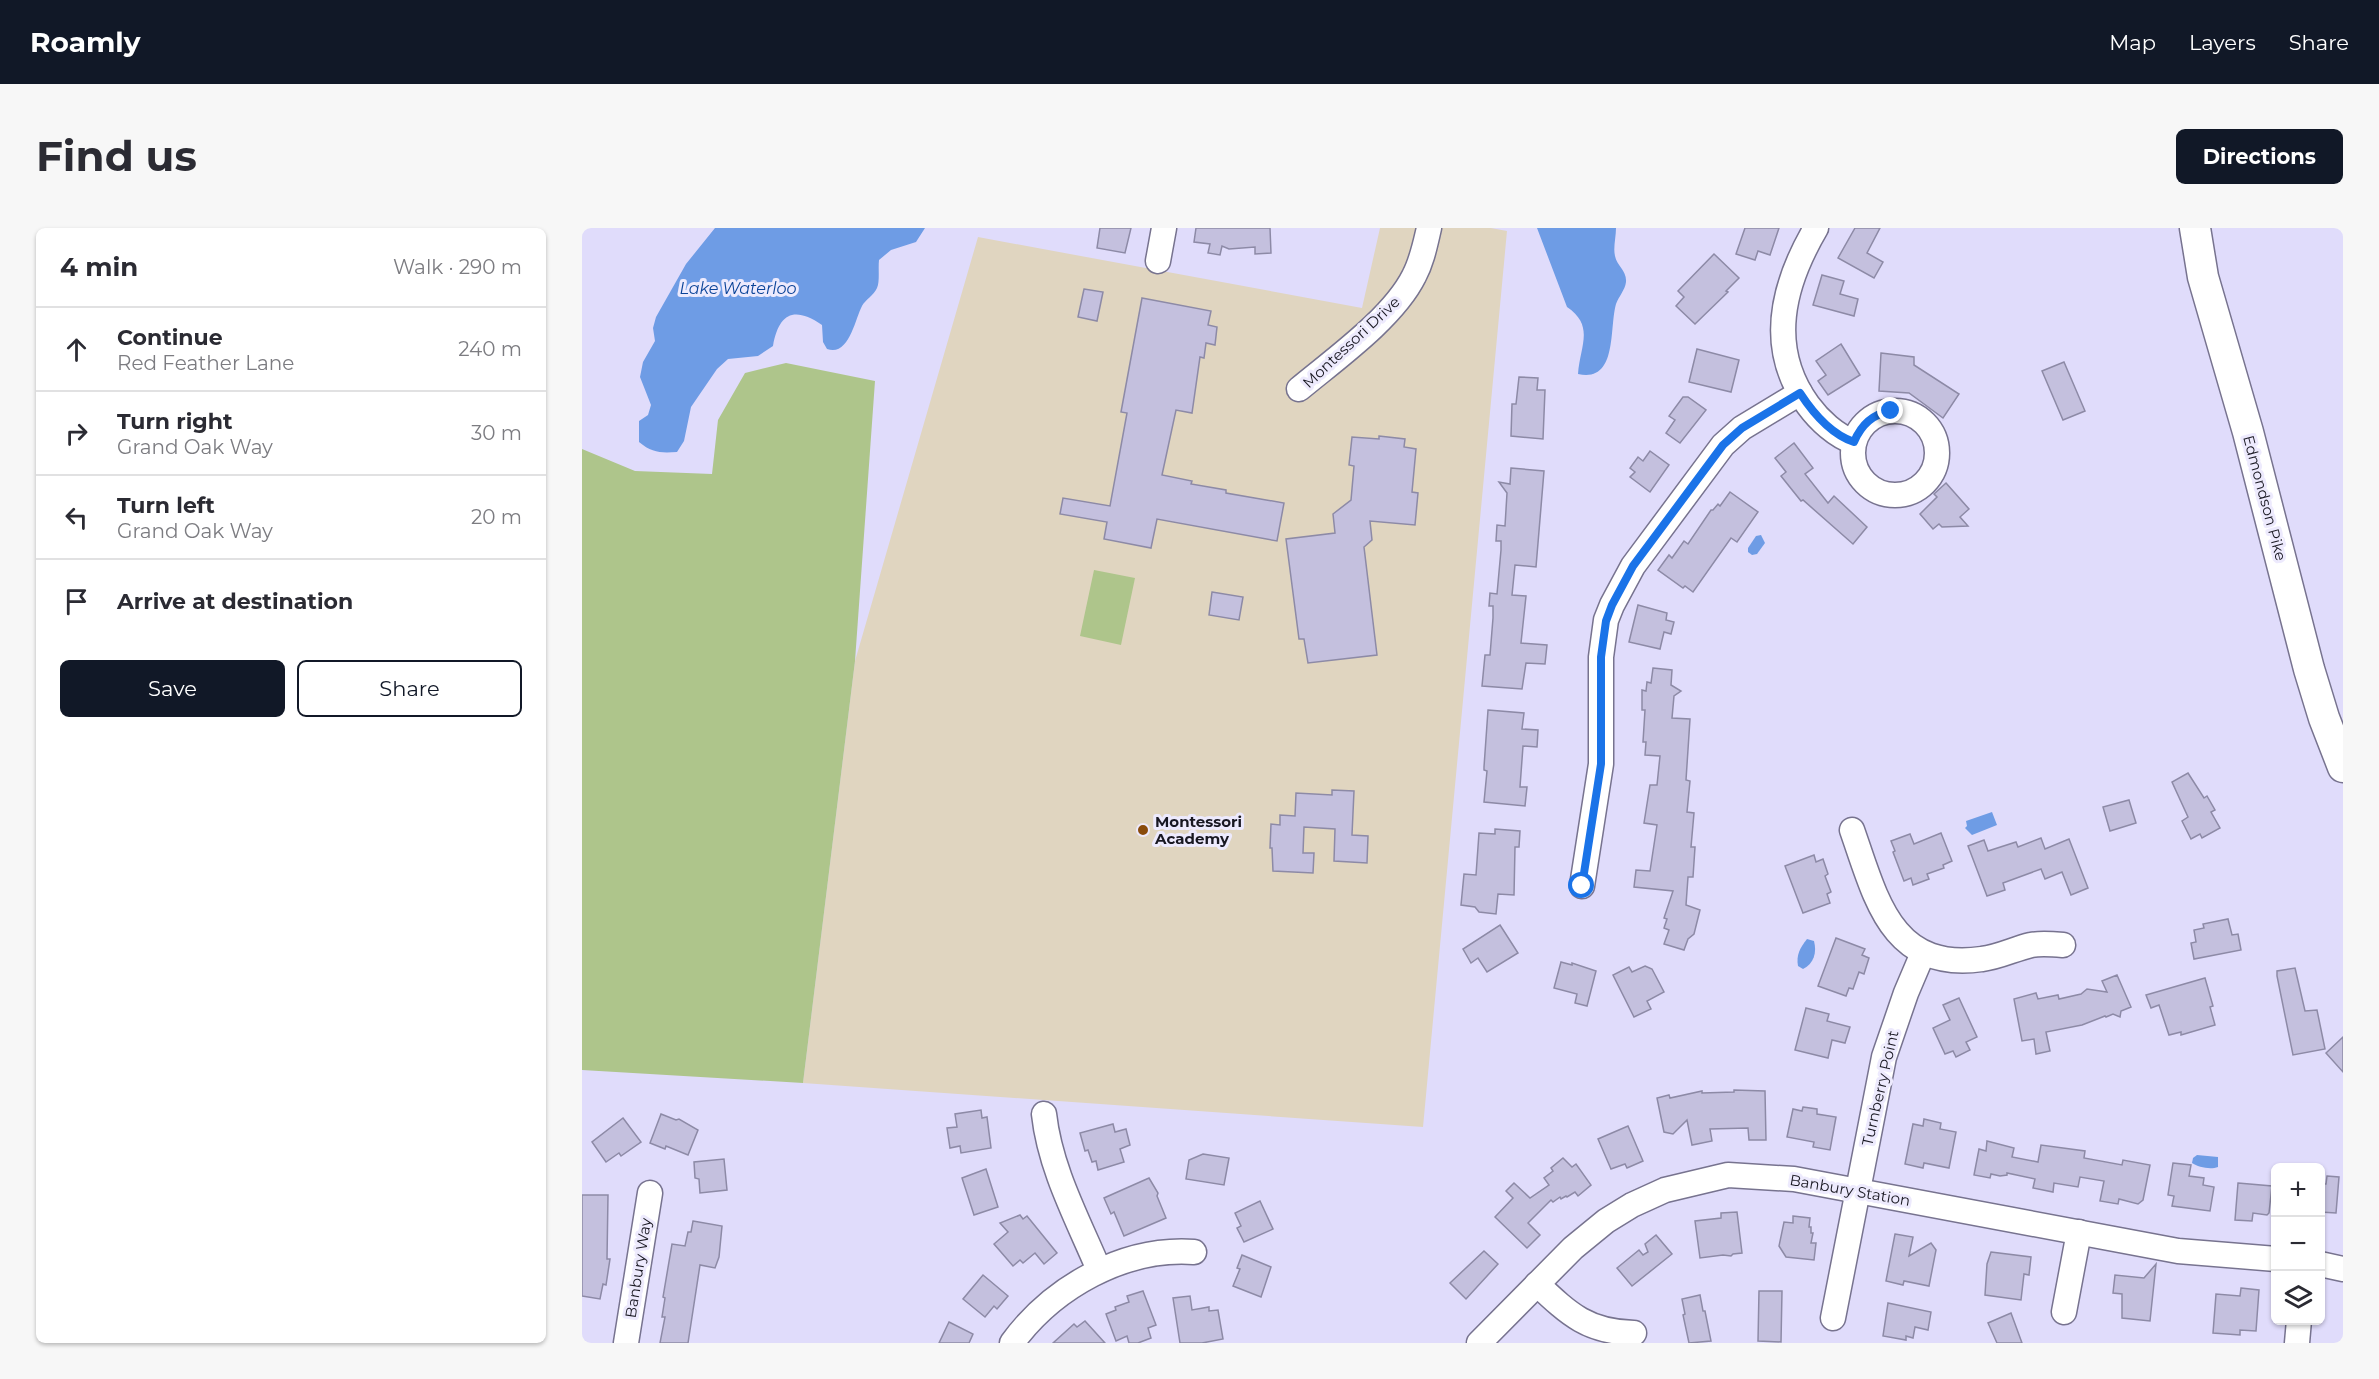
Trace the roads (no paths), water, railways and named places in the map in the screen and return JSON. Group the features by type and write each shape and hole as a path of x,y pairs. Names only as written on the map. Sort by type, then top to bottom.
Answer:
{"main road":[{"name":"Edmondson Pike","path":"2195,228 2203,277 2248,432 2309,669 2324,718 2343,767"}],"street":[{"path":"1158,261 1164,228"},
{"name":"Montessori Drive","path":"1299,389 1372,326 1401,297 1413,279 1424,254 1429,228"},
{"path":"1816,228 1792,274 1783,325 1786,360 1800,393 1817,416 1839,435 1854,442"},
{"path":"1582,886 1601,764 1601,657 1606,621 1612,605 1633,566 1723,445 1742,428 1800,393"},
{"path":"1852,830 1870,881 1886,915 1901,935 1923,953 1941,960 1962,961 1995,957 2034,945 2063,945"},
{"name":"Turnberry Point","path":"1833,1318 1884,1057 1906,993 1923,953"},
{"path":"1044,1114 1050,1146 1059,1175 1099,1270"},
{"name":"Banbury Station","path":"1479,1343 1572,1248 1606,1221 1632,1205 1665,1190 1715,1177 1743,1175 1779,1177 2178,1251 2271,1258"},
{"name":"Banbury Way","path":"626,1343 651,1193"},
{"path":"2064,1312 2079,1232"},
{"path":"1012,1343 1049,1303 1099,1270 1140,1257 1176,1251 1194,1252"},
{"path":"2325,1265 2343,1269"},
{"path":"1537,1284 1561,1307 1590,1325 1605,1331 1635,1333"},
{"path":"2297,1343 2299,1325"}],"water":[{"name":"Lake Waterloo","path":"715,228 925,228 916,242 891,250 879,260 877,288 862,306 850,335 841,347 835,350 827,349 823,342 822,325 812,319 796,315 789,316 779,326 773,346 758,356 728,359 717,369 691,407 684,441 677,452 657,452 639,442 639,421 648,415 651,405 640,377 643,362 655,341 653,328 656,317 686,264"},
{"path":"1537,228 1616,228 1615,256 1625,275 1626,282 1616,304 1606,362 1600,370 1591,375 1578,374 1584,337 1583,329 1576,314 1567,307"},
{"path":"1761,535 1765,543 1757,554 1752,555 1748,552 1748,548 1756,536"},
{"path":"1992,812 1997,825 1972,835 1965,828 1966,821"},
{"path":"1807,939 1814,941 1815,953 1810,964 1803,969 1798,966 1798,955"},
{"path":"2197,1155 2218,1157 2218,1167 2197,1166 2192,1163 2193,1158"}],"place":[{"name":"Montessori Academy","path":"1143,830"}]}
